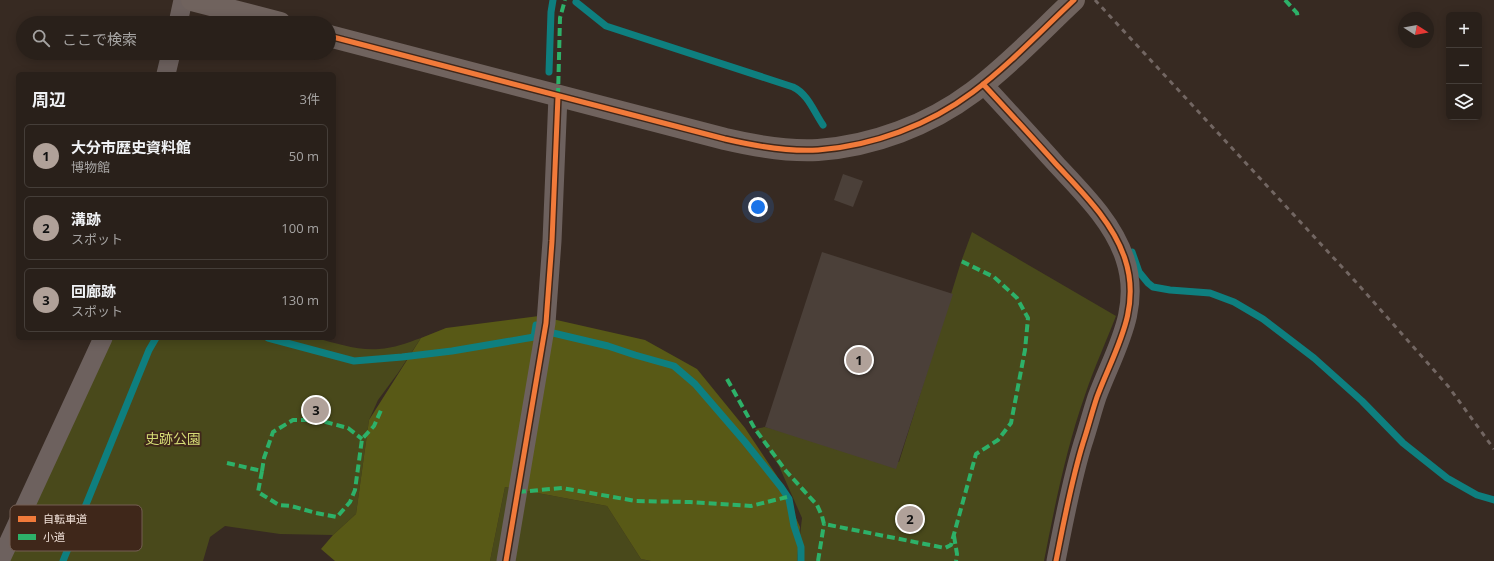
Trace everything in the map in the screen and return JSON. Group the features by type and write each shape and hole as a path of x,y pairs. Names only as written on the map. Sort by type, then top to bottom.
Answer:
{"street":[{"path":"180,16 183,0"},
{"path":"192,0 253,16"},
{"path":"336,38 725,139 777,148 818,150 877,139 907,129 938,115 983,84 1074,0"},
{"path":"166,72 169,60"},
{"path":"983,84 1092,204 1115,238 1125,257 1129,272 1131,304 1127,320 1116,352 1097,397 1064,518 1056,561"},
{"path":"506,561 546,323 552,241 558,96"},
{"path":"26,505 102,340"},
{"path":"0,561 10,539"}],"green space":[{"path":"972,232 1116,316 1078,415 1057,498 1044,561 797,561 802,518 779,466 755,429 765,427 899,462 961,262"},
{"name":"史跡公園","path":"421,338 378,400 369,420 356,514 333,535 280,534 225,526 210,537 203,561 5,561 10,550 142,551 142,505 31,505 106,340 324,340 347,346 371,349 395,346"},
{"path":"505,487 607,506 641,559 651,561 490,561"}],"shaded area":[{"path":"539,316 645,340 697,369 745,428 777,476 800,527 797,561 651,561 641,559 607,506 505,487 490,561 335,561 321,549 333,535 356,514 369,420 421,338 446,328"}],"building":[{"path":"843,174 863,181 853,207 834,200"},
{"path":"822,252 953,294 896,469 765,427"}],"waterway":[{"path":"549,72 551,12 553,0"},
{"path":"576,2 606,26 793,87 807,99 823,125"},
{"path":"1132,252 1139,272 1153,287 1170,290 1210,293 1234,302 1263,319 1314,358 1362,401 1403,443 1447,478 1477,495 1494,500"},
{"path":"275,340 354,361 452,351 534,337 536,325"},
{"path":"553,333 608,346 674,366 695,384 745,442 789,499 794,526 801,547 801,561"},
{"path":"86,505 149,350 155,340"},
{"path":"63,561 67,551"}],"railway":[{"path":"1095,0 1355,281 1448,386 1494,449"}],"marked path":[{"path":"558,96 560,18 565,0"},
{"path":"1285,0 1297,13 1298,19"},
{"path":"727,379 755,429 786,471 817,505 824,524 945,548 951,545 976,454 998,440 1011,423 1025,350 1028,318 1017,298 994,277 961,261"},
{"path":"227,463 262,471 258,492 279,505 291,506 337,517 350,502 355,490 362,439 374,426 382,408"},
{"path":"262,471 264,458 273,432 293,420 318,420 348,428 362,439"},
{"path":"518,492 562,488 636,501 690,502 751,506 787,497"},
{"path":"818,561 824,524"},
{"path":"954,536 957,554 956,561"}],"cycle path":[{"path":"336,38 725,139 771,148 818,150 839,148 880,139 919,124 956,104 986,82 1074,0"},
{"path":"983,84 1096,208 1113,232 1120,245 1129,278 1130,296 1124,330 1097,397 1083,443 1071,487 1056,561"},
{"path":"506,561 546,323 552,241 558,96"}],"place":[{"name":"大分市歴史資料館","path":"859,360"},
{"name":"回廊跡","path":"316,410"},
{"name":"溝跡","path":"910,519"}]}
